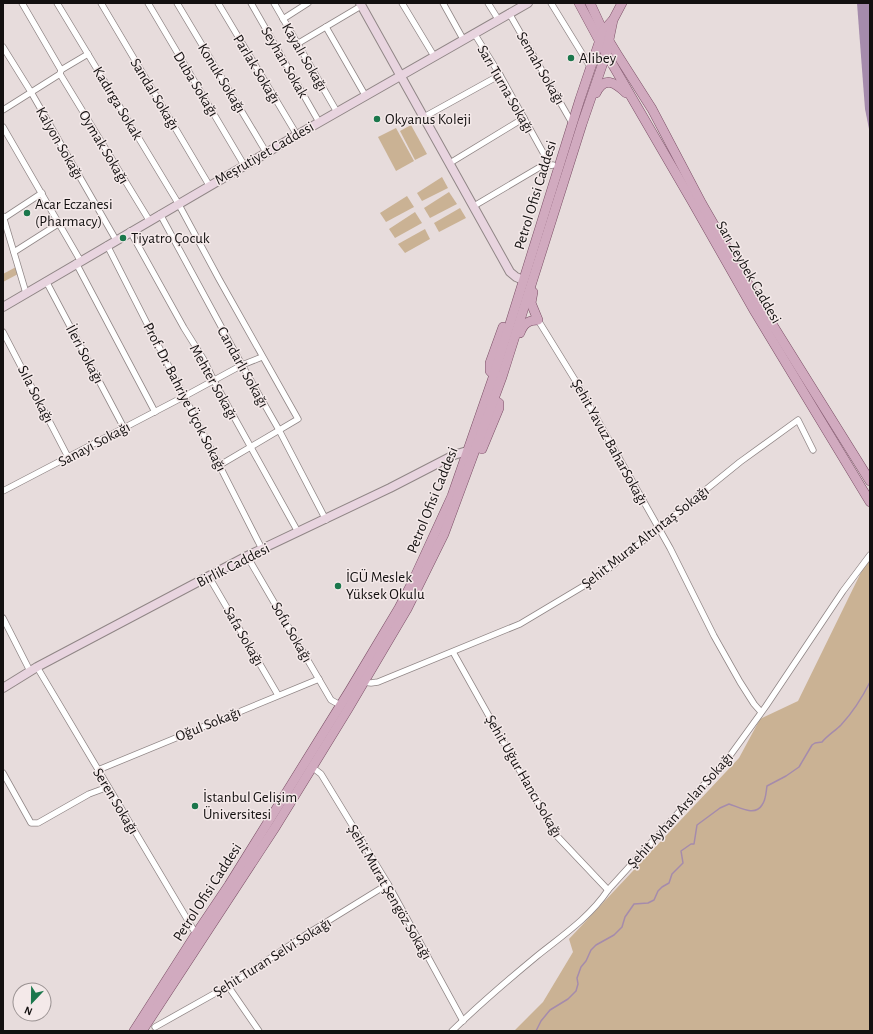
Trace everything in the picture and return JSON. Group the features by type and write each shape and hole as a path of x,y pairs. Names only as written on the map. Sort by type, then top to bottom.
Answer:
{"main road":[{"name":"Meşrutiyet Caddesi","path":"3,307 266,152 528,3"},
{"path":"579,3 604,41"},
{"path":"590,3 603,30 604,41"},
{"name":"Petrol Ofisi Caddesi","path":"138,1029 276,826 312,767 414,581 445,514 467,451 498,376 541,252 591,68 622,3"},
{"path":"361,4 510,272 523,280"},
{"name":"Petrol Ofisi Caddesi","path":"603,30 614,20"},
{"name":"Petrol Ofisi Caddesi","path":"498,376 490,371 490,363 504,323 523,280 555,166 577,124 606,54 604,41"},
{"name":"Sarı Zeybek Caddesi","path":"604,41 617,54 652,109 702,204 762,308 870,481"},
{"name":"Sarı Zeybek Caddesi","path":"606,54 755,312 870,502"},
{"path":"577,124 598,89 602,84 607,82 620,88 637,107"},
{"path":"498,376 506,374 508,370 522,327 529,321 538,320 531,299 540,265 541,252"},
{"name":"Petrol Ofisi Caddesi","path":"138,1029 196,934 344,707 363,682 407,609 433,559 453,512 464,492 499,408 498,403 490,398"},
{"name":"Birlik Caddesi","path":"3,688 34,669 247,556 326,520 454,455 467,451"}],"street":[{"name":"Oymak Sokağı","path":"22,3 60,72 149,220"},
{"name":"Kadırga Sokak","path":"57,3 178,203 262,357 298,419 279,430"},
{"name":"Sandal Sokağı","path":"101,3 210,185"},
{"name":"Duba Sokağı","path":"148,3 244,165"},
{"name":"Konuk Sokağı","path":"178,3 266,152"},
{"name":"Parlak Sokağı","path":"218,3 297,135"},
{"name":"Seyhan Sokak","path":"251,3 319,122"},
{"name":"Kayalı Sokağı","path":"274,3 337,112"},
{"path":"282,19 308,3"},
{"path":"402,3 434,56"},
{"path":"444,3 463,39"},
{"path":"488,3 498,20"},
{"path":"551,3 591,68"},
{"path":"297,44 361,4"},
{"name":"Semah Sokağı","path":"509,14 577,124"},
{"path":"326,27 365,95"},
{"name":"Sarı Turna Sokağı","path":"474,33 524,118 555,166"},
{"name":"Kalyon Sokağı","path":"3,47 31,92 116,240"},
{"path":"3,110 88,54"},
{"path":"424,117 500,75"},
{"path":"450,163 524,118"},
{"path":"3,127 42,193 155,412"},
{"path":"474,206 540,167 555,166"},
{"path":"26,293 3,217 42,193"},
{"name":"Candarlı Sokağı","path":"160,214 279,430 326,520"},
{"path":"14,252 58,224"},
{"name":"Mehter Sokağı","path":"130,231 184,328 204,360 214,381 298,532"},
{"name":"Prof. Dr. Bahriye Üçok Sokağı","path":"107,245 262,549"},
{"name":"İleri Sokağı","path":"46,281 124,428"},
{"name":"Şehit Yavuz BaharSokağı","path":"538,320 575,380 670,548 714,636 740,682 761,712"},
{"name":"Sıla Sokağı","path":"3,332 68,457"},
{"name":"Sanayi Sokağı","path":"3,491 242,365 262,357"},
{"name":"Şehit Murat Altıntaş Sokağı","path":"363,682 378,682 520,624 582,588 597,578 740,462 798,420 813,450"},
{"path":"220,466 279,430"},
{"name":"Şehit Ayhan Arslan Sokağı","path":"452,1031 522,968 587,915 729,757 843,591 870,555"},
{"name":"Sofu Sokağı","path":"247,556 331,700 344,707"},
{"name":"Safa Sokağı","path":"209,577 278,695"},
{"name":"Seren Sokağı","path":"3,618 98,770 196,934"},
{"name":"Şehit Uğur Hancı Sokağı","path":"453,652 556,835 608,890"},
{"name":"Oğul Sokağı","path":"98,770 319,679"},
{"name":"Şehit Murat Şengöz Sokağı","path":"312,767 321,774 388,884 463,1021"},
{"path":"3,774 31,823 38,823 90,794 108,787"},
{"name":"Şehit Turan Selvi Sokağı","path":"157,1029 228,986 307,934 388,884"},
{"path":"228,986 259,1031"},
{"path":"138,1029 157,1029"}],"shaded area":[{"path":"857,3 870,3 870,134 865,109"},
{"path":"411,125 427,154 415,160 400,131"},
{"path":"396,128 414,161 396,171 378,137"},
{"path":"442,177 448,188 422,201 417,193"},
{"path":"449,192 457,204 430,218 424,208"},
{"path":"407,196 414,207 386,222 380,213"},
{"path":"460,208 466,218 439,232 434,223"},
{"path":"415,212 422,223 395,238 389,229"},
{"path":"425,229 430,239 405,253 398,244"},
{"path":"16,267 18,274 3,282 3,274"},
{"path":"870,554 870,1031 514,1031 543,1002 573,952 569,939 739,758 760,719 798,701"}],"waterway":[{"path":"536,1031 541,1021 550,1010 568,999 576,991 578,984 577,978 581,967 586,961 591,950 596,945 614,935 622,927 625,917 634,904 648,903 654,900 658,891 669,883 672,874 683,863 681,851 691,844 694,844 697,825 720,808 729,804 751,811 759,809 766,796 767,786 799,767 812,745 822,742 841,725 857,705 870,682"}],"place":[{"name":"Alibey","path":"571,58"},
{"name":"Okyanus Koleji","path":"377,119"},
{"name":"Acar Eczanesi (Pharmacy)","path":"27,213"},
{"name":"Tiyatro Çocuk","path":"123,238"},
{"name":"İGÜ Meslek Yüksek Okulu","path":"338,586"},
{"name":"İstanbul Gelişim Üniversitesi","path":"195,806"}]}
